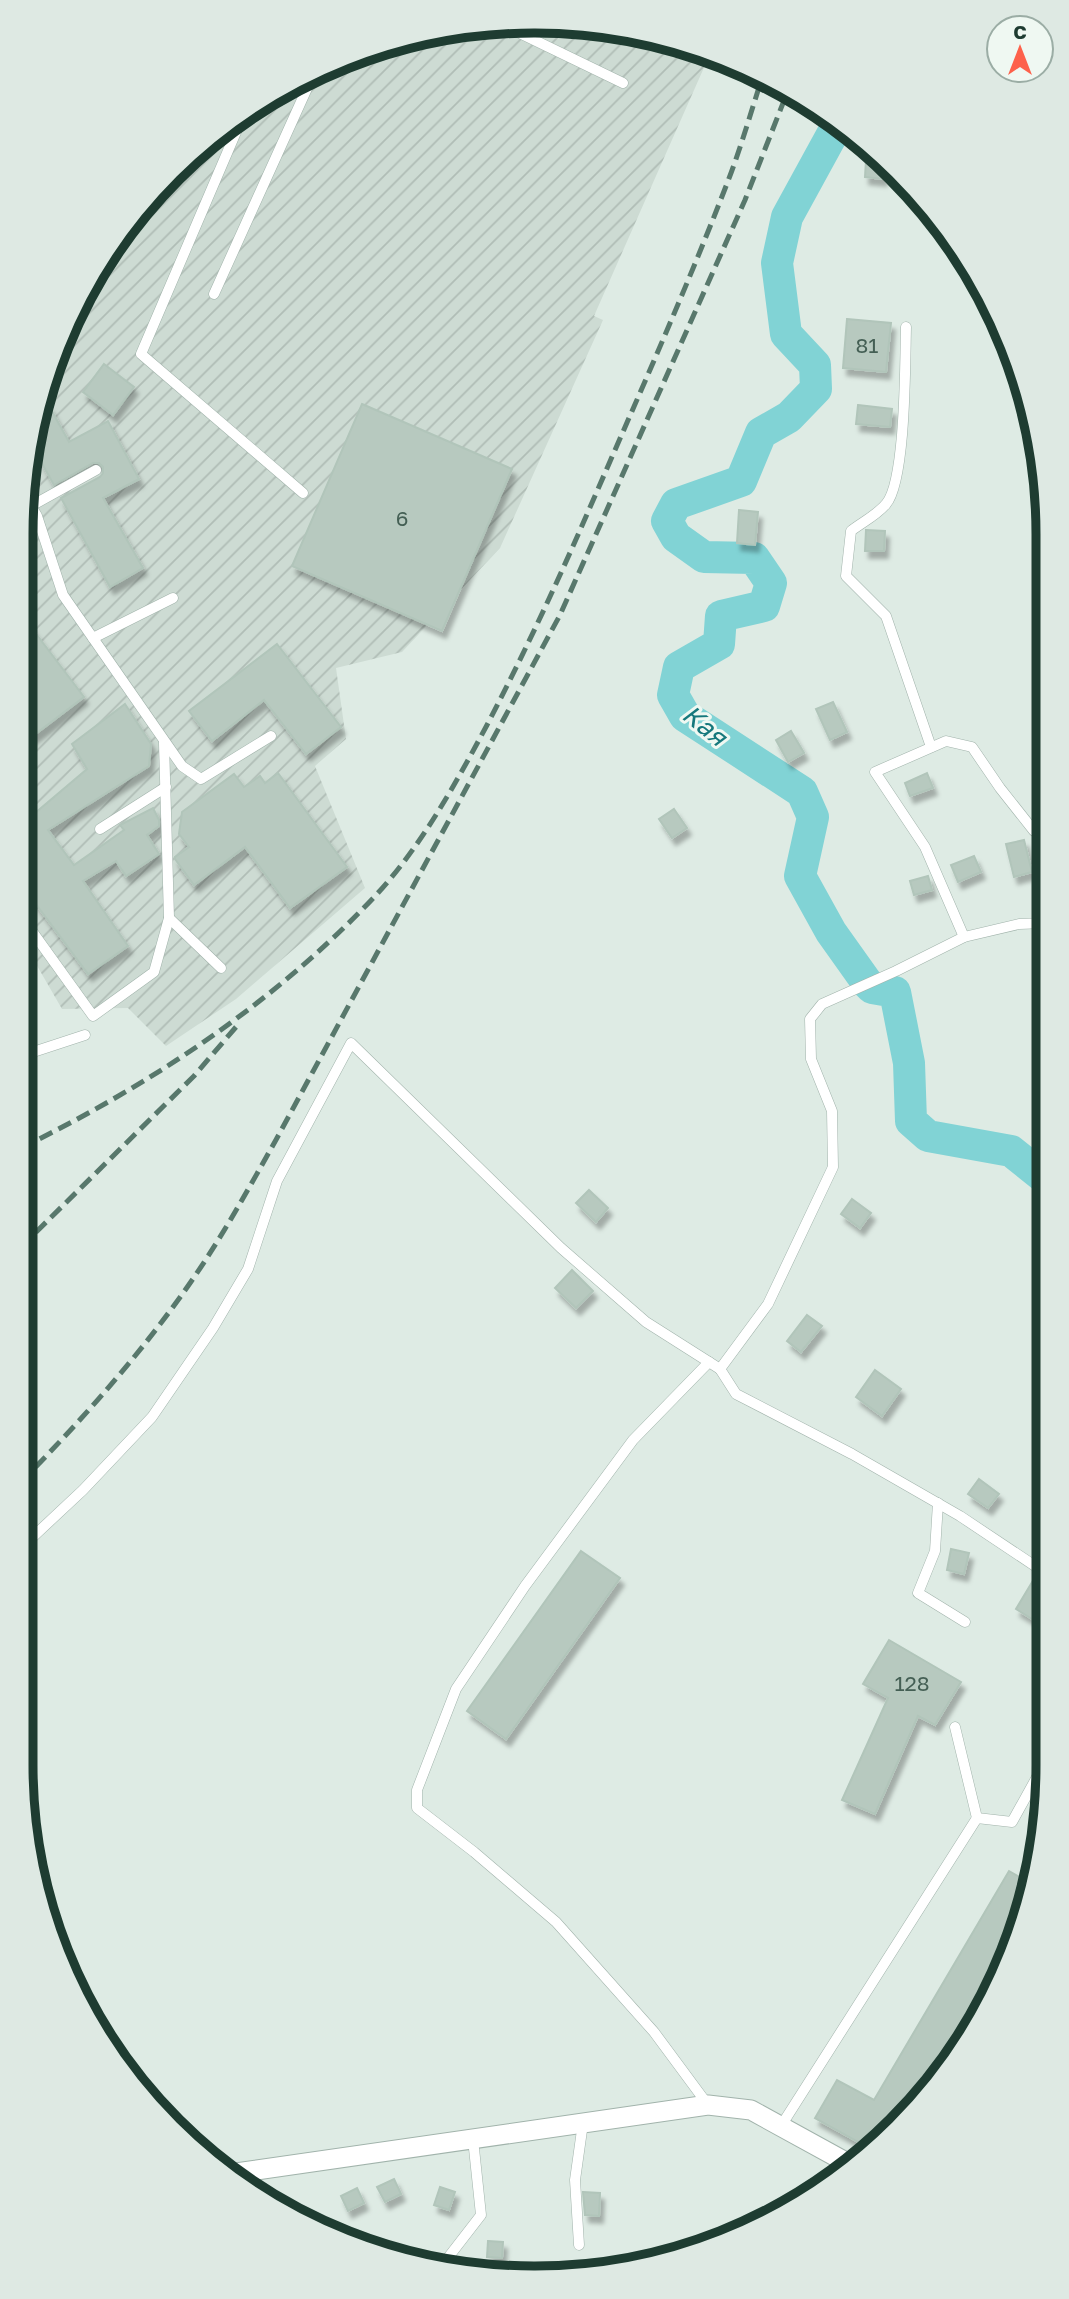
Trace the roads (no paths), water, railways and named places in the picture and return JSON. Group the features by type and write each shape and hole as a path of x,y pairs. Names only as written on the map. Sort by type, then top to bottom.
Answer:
{"street":[{"path":"245,2173 708,2105 751,2110 840,2162"}],"lane":[{"path":"520,33 623,83"},
{"path":"214,294 307,88"},
{"path":"235,133 141,354 303,493"},
{"path":"906,327 905,389 898,470 887,503 851,531 846,576 886,616 930,747"},
{"path":"34,504 96,470"},
{"path":"34,511 63,594 182,766 201,779 271,736"},
{"path":"93,638 173,598"},
{"path":"33,933 93,1016 154,972 169,918 164,741"},
{"path":"964,937 925,847 875,772 946,741 972,747 1000,788 1036,831"},
{"path":"100,829 166,787"},
{"path":"169,918 221,968"},
{"path":"720,1369 768,1304 833,1167 832,1111 811,1059 810,1019 822,1004 897,971 964,937 1019,924 1036,923"},
{"path":"33,1052 85,1035"},
{"path":"33,1537 83,1490 152,1417 213,1328 248,1269 277,1181 351,1043 561,1248 646,1322 720,1369 736,1394 852,1454 938,1503 1036,1567"},
{"path":"708,2105 654,2032 556,1923 474,1852 416,1808 416,1790 456,1689 519,1596 633,1440 709,1362"},
{"path":"938,1503 935,1551 918,1593 965,1622"},
{"path":"781,2126 977,1818 955,1727"},
{"path":"977,1818 1012,1822 1036,1780"},
{"path":"579,2245 575,2180 583,2123"},
{"path":"448,2258 481,2215 473,2139"}],"waterway":[{"name":"Кая","path":"833,132 787,217 777,263 786,334 815,365 816,389 789,417 761,433 741,481 676,504 667,521 676,537 704,557 754,558 771,583 764,606 721,616 719,644 679,667 673,695 685,716 802,792 813,817 800,876 831,932 868,984 872,988 895,992 909,1063 911,1121 928,1136 1011,1151 1036,1171"}],"railway":[{"path":"33,1142 165,1068 255,1005 338,933 377,894 409,855 450,791 487,725 567,560 712,222 759,87"},
{"path":"33,1469 150,1338 223,1232 277,1138 560,615 745,200 784,100"},
{"path":"33,1235 194,1076 236,1027"}]}
